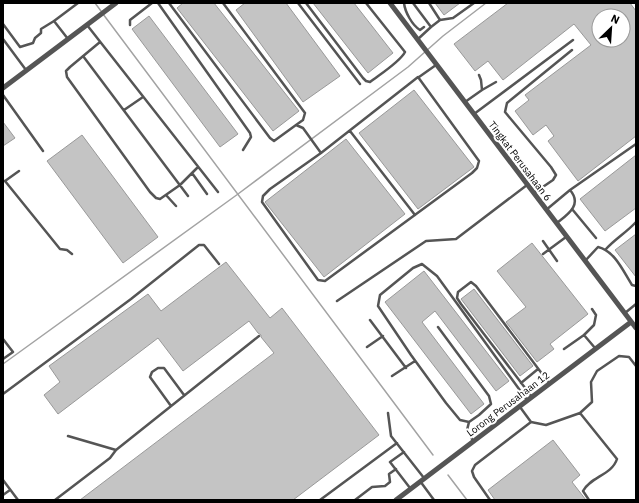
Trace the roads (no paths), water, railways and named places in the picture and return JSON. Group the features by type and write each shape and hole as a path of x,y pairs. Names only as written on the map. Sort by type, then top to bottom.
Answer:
{"street":[{"path":"3,88 116,3"},
{"name":"Tingkat Perusahaan 6","path":"390,3 636,328"},
{"name":"Lorong Perusahaan 12","path":"396,500 631,322"}],"lane":[{"path":"3,24 20,47 33,43 35,38 41,33 41,29 78,3"},
{"path":"130,25 130,20 152,3"},
{"path":"158,3 250,133 251,137 243,150"},
{"path":"169,3 270,138 274,141 302,120 305,113 223,3"},
{"path":"298,3 360,84"},
{"path":"306,3 362,78 370,82 404,54 404,52 366,3"},
{"path":"404,3 404,9 416,27 420,30 424,27"},
{"path":"413,3 431,27"},
{"path":"429,3 440,20"},
{"path":"417,39 440,20 453,18 474,3"},
{"path":"54,21 68,39"},
{"path":"87,25 218,192"},
{"path":"3,39 27,70"},
{"path":"474,115 573,40"},
{"path":"100,42 66,71 67,77 150,192 156,198 160,199 180,185 198,167"},
{"path":"533,193 553,180 556,175 505,112 507,103 572,50"},
{"path":"83,56 188,196"},
{"path":"418,77 479,160 477,168 325,282 318,280 262,202 263,196 270,189 321,153 418,77 436,65"},
{"path":"479,75 482,90"},
{"path":"464,102 496,82"},
{"path":"3,95 43,151"},
{"path":"124,110 143,97"},
{"path":"296,125 303,128 321,153"},
{"path":"350,131 415,215"},
{"path":"546,210 570,190 636,144"},
{"path":"20,171 4,181 60,249 66,250 72,254"},
{"path":"192,173 207,194"},
{"path":"338,301 426,240 456,239 526,184"},
{"path":"556,224 571,212 575,204 573,194 570,190"},
{"path":"166,195 176,206"},
{"path":"572,209 596,238"},
{"path":"606,249 636,222"},
{"path":"543,254 566,237"},
{"path":"543,241 557,260"},
{"path":"3,394 131,299 199,245 204,245 218,264"},
{"path":"585,261 598,247 606,249 617,261 632,285 636,286"},
{"path":"469,422 460,420 415,361 378,306 380,295 413,268 422,264 437,276 529,399"},
{"path":"529,399 521,383 457,298 458,292 471,282 476,286 550,384"},
{"path":"624,313 636,304"},
{"path":"564,349 594,325 596,315 592,309"},
{"path":"370,320 406,368"},
{"path":"438,327 489,396 491,404 469,422 467,430 474,441"},
{"path":"584,334 595,349"},
{"path":"54,500 110,458 116,450 259,336"},
{"path":"367,347 383,336"},
{"path":"3,339 13,352 3,359"},
{"path":"520,406 531,422 546,425 580,413 592,402 591,382 597,371 619,356 629,357 636,366"},
{"path":"392,376 415,361"},
{"path":"171,406 150,377 152,372 158,368 164,368 184,395"},
{"path":"521,383 538,369"},
{"path":"388,413 391,436 404,452 434,500"},
{"path":"580,413 617,459 616,464 587,484 583,491 589,500"},
{"path":"490,500 474,477 472,470 475,465 531,422"},
{"path":"68,436 116,450"},
{"path":"320,500 397,443"},
{"path":"404,452 390,462 410,489"},
{"path":"355,500 372,487 385,486 390,482 389,474 396,469"},
{"path":"3,480 18,500"},
{"path":"3,495 10,490"}],"waterway":[{"path":"95,3 101,11"},
{"path":"3,364 238,194 408,67 443,36 486,3"},
{"path":"103,14 433,455"},
{"path":"448,475 467,500"}]}
